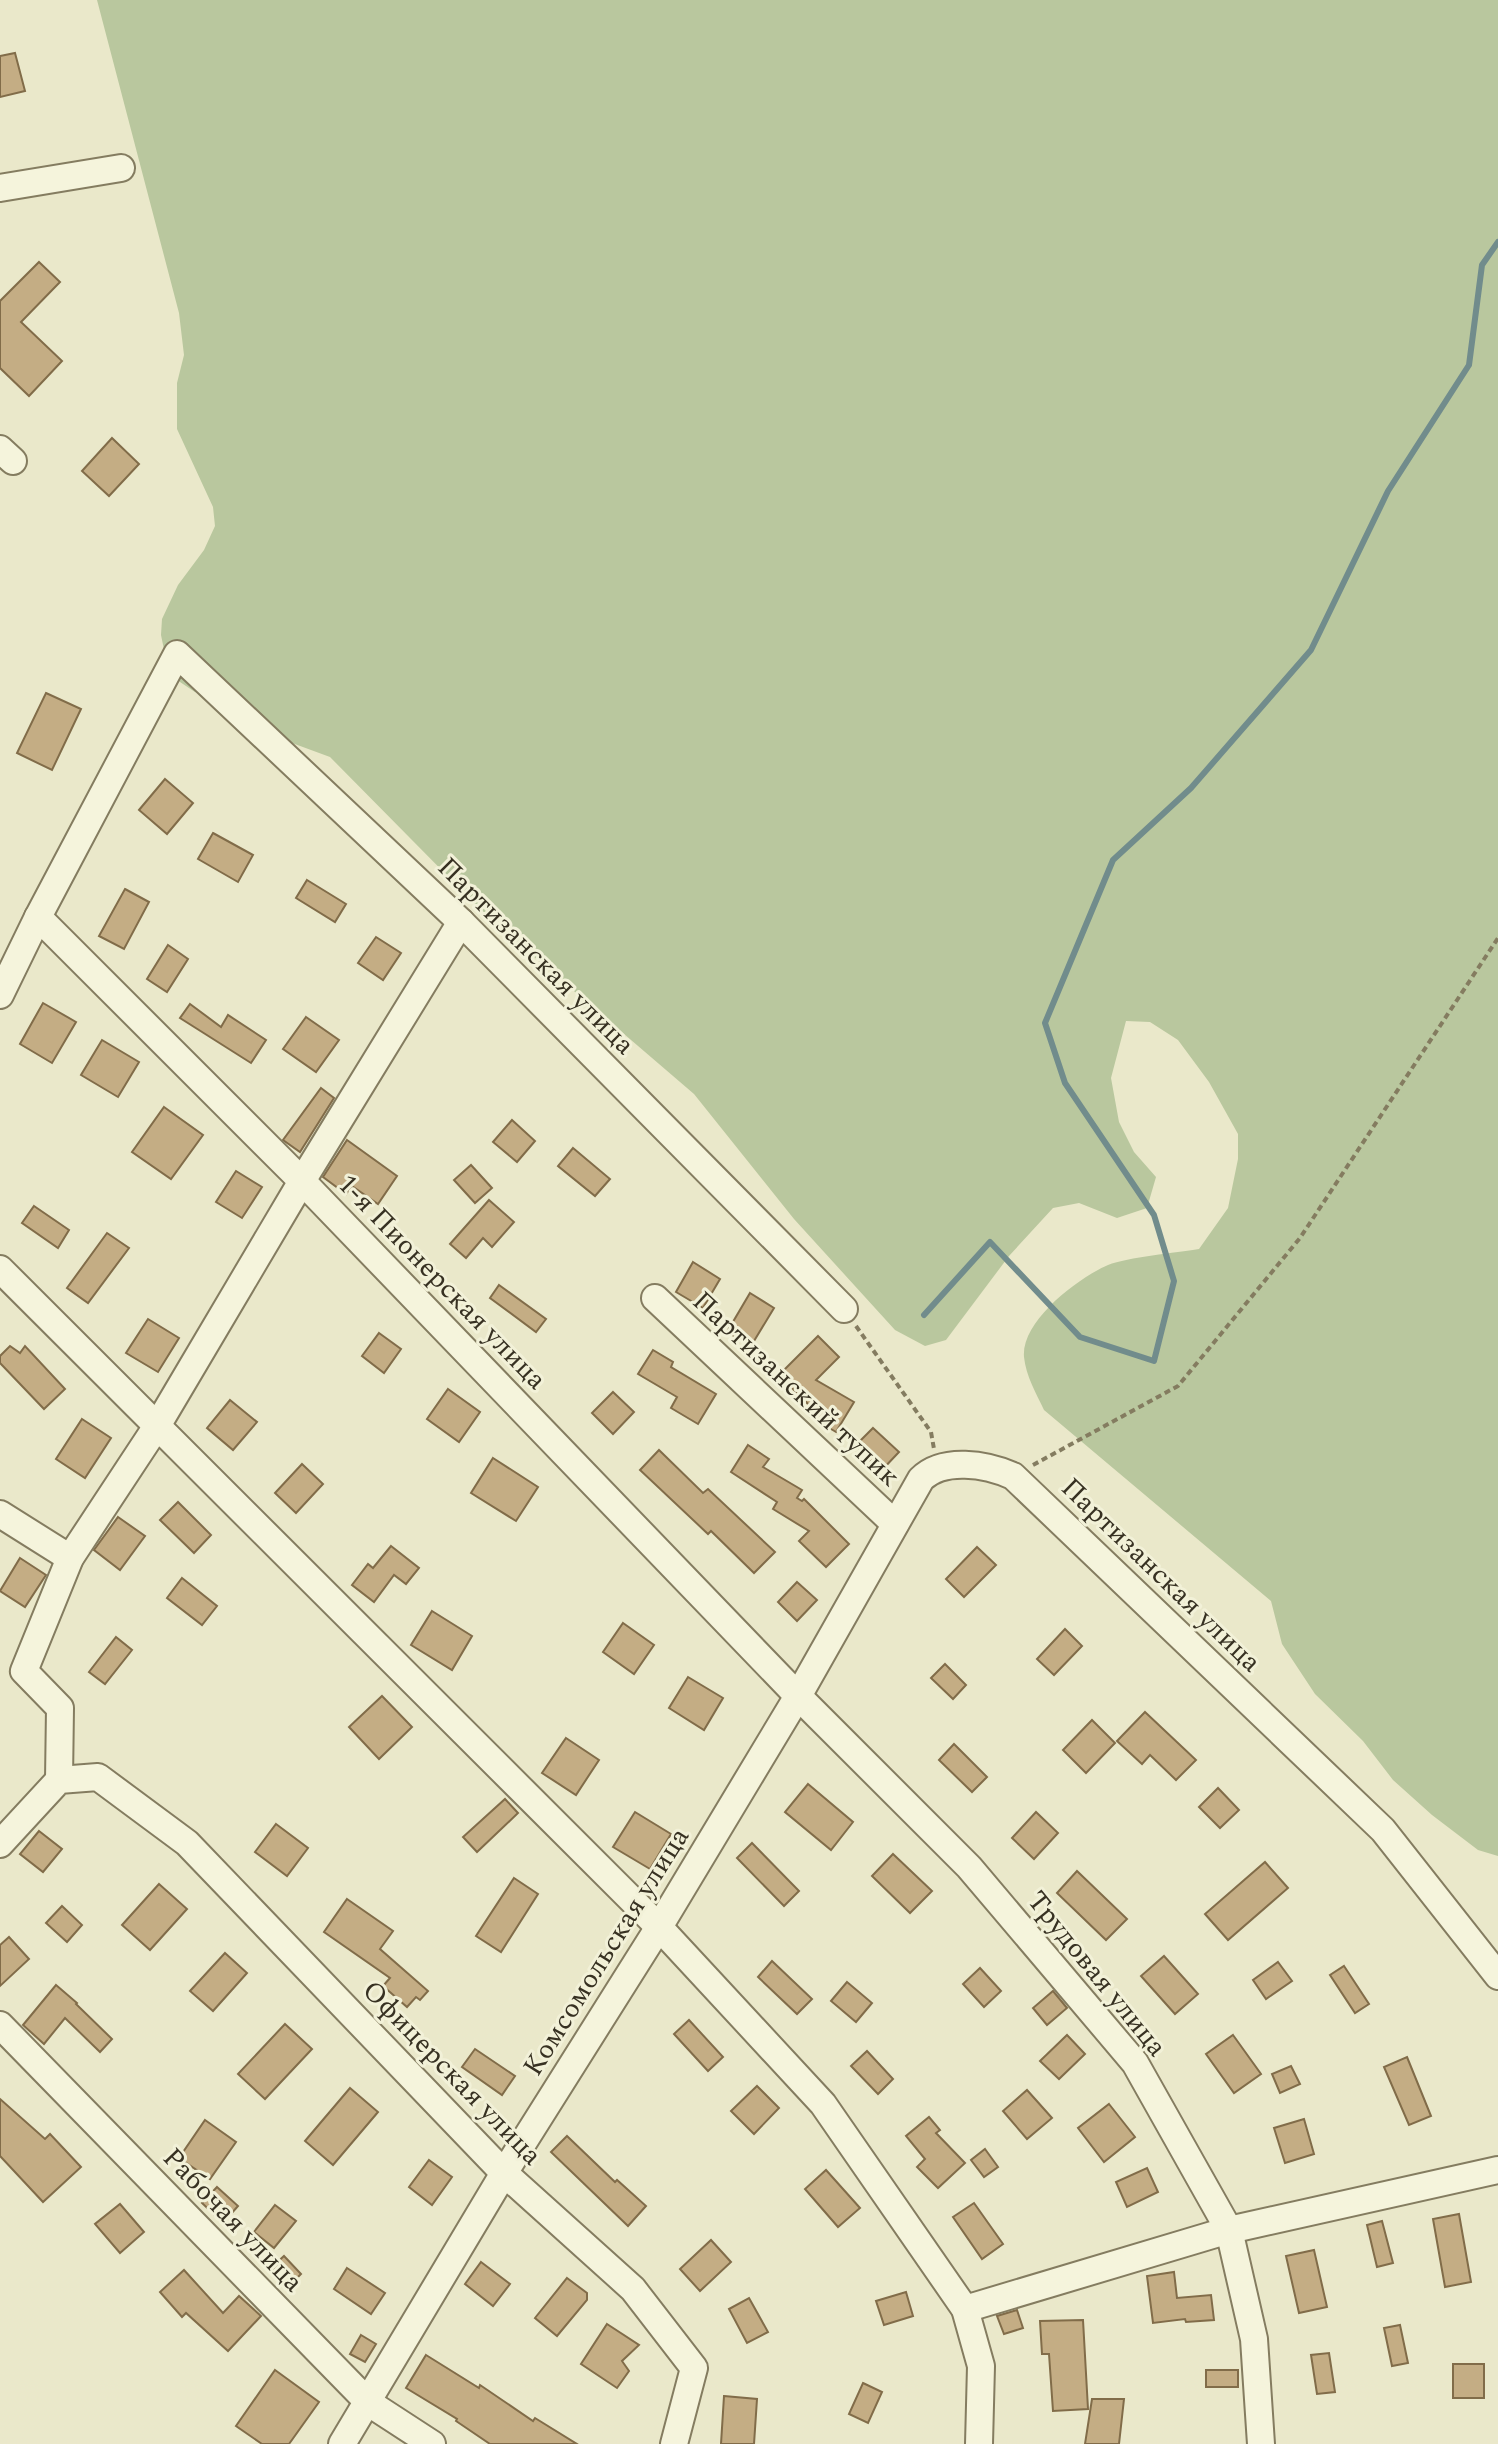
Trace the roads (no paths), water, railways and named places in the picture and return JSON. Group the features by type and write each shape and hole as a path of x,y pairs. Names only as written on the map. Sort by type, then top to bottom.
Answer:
{"street":[{"path":"0,188 121,168"},
{"name":"Партизанская улица","path":"38,917 177,654 461,922 844,1309"},
{"path":"0,995 38,917"},
{"name":"1-я Пионерская улица","path":"38,917 302,1181 798,1696"},
{"path":"5,1830 59,1780 60,1708 24,1671 70,1558 157,1426 461,922"},
{"path":"0,1269 659,1927 823,2104 965,2309 981,2366 979,2444"},
{"name":"Партизанский тупик","path":"655,1298 895,1524"},
{"name":"Партизанская улица","path":"895,1524 921,1479 937,1467 952,1465 997,1469 1013,1476 1383,1830 1498,1976"},
{"path":"0,1514 70,1558"},
{"path":"798,1696 895,1524"},
{"name":"Комсомольская улица","path":"342,2444 504,2173 659,1927 798,1696"},
{"name":"Трудовая улица","path":"798,1696 969,1867 1135,2063 1229,2230 1254,2339 1261,2444"},
{"name":"Офицерская улица","path":"59,1780 98,1777 187,1843 504,2173 633,2289 694,2368 674,2444"},
{"name":"Рабочая улица","path":"0,2025 369,2403 432,2444"},
{"path":"965,2309 1229,2230 1498,2170"}],"waterway":[{"path":"924,1315 990,1242 1080,1337 1154,1361 1174,1281 1154,1215 1065,1083 1045,1023 1113,860 1191,788 1311,650 1388,491 1469,365 1482,265 1498,242"}]}
